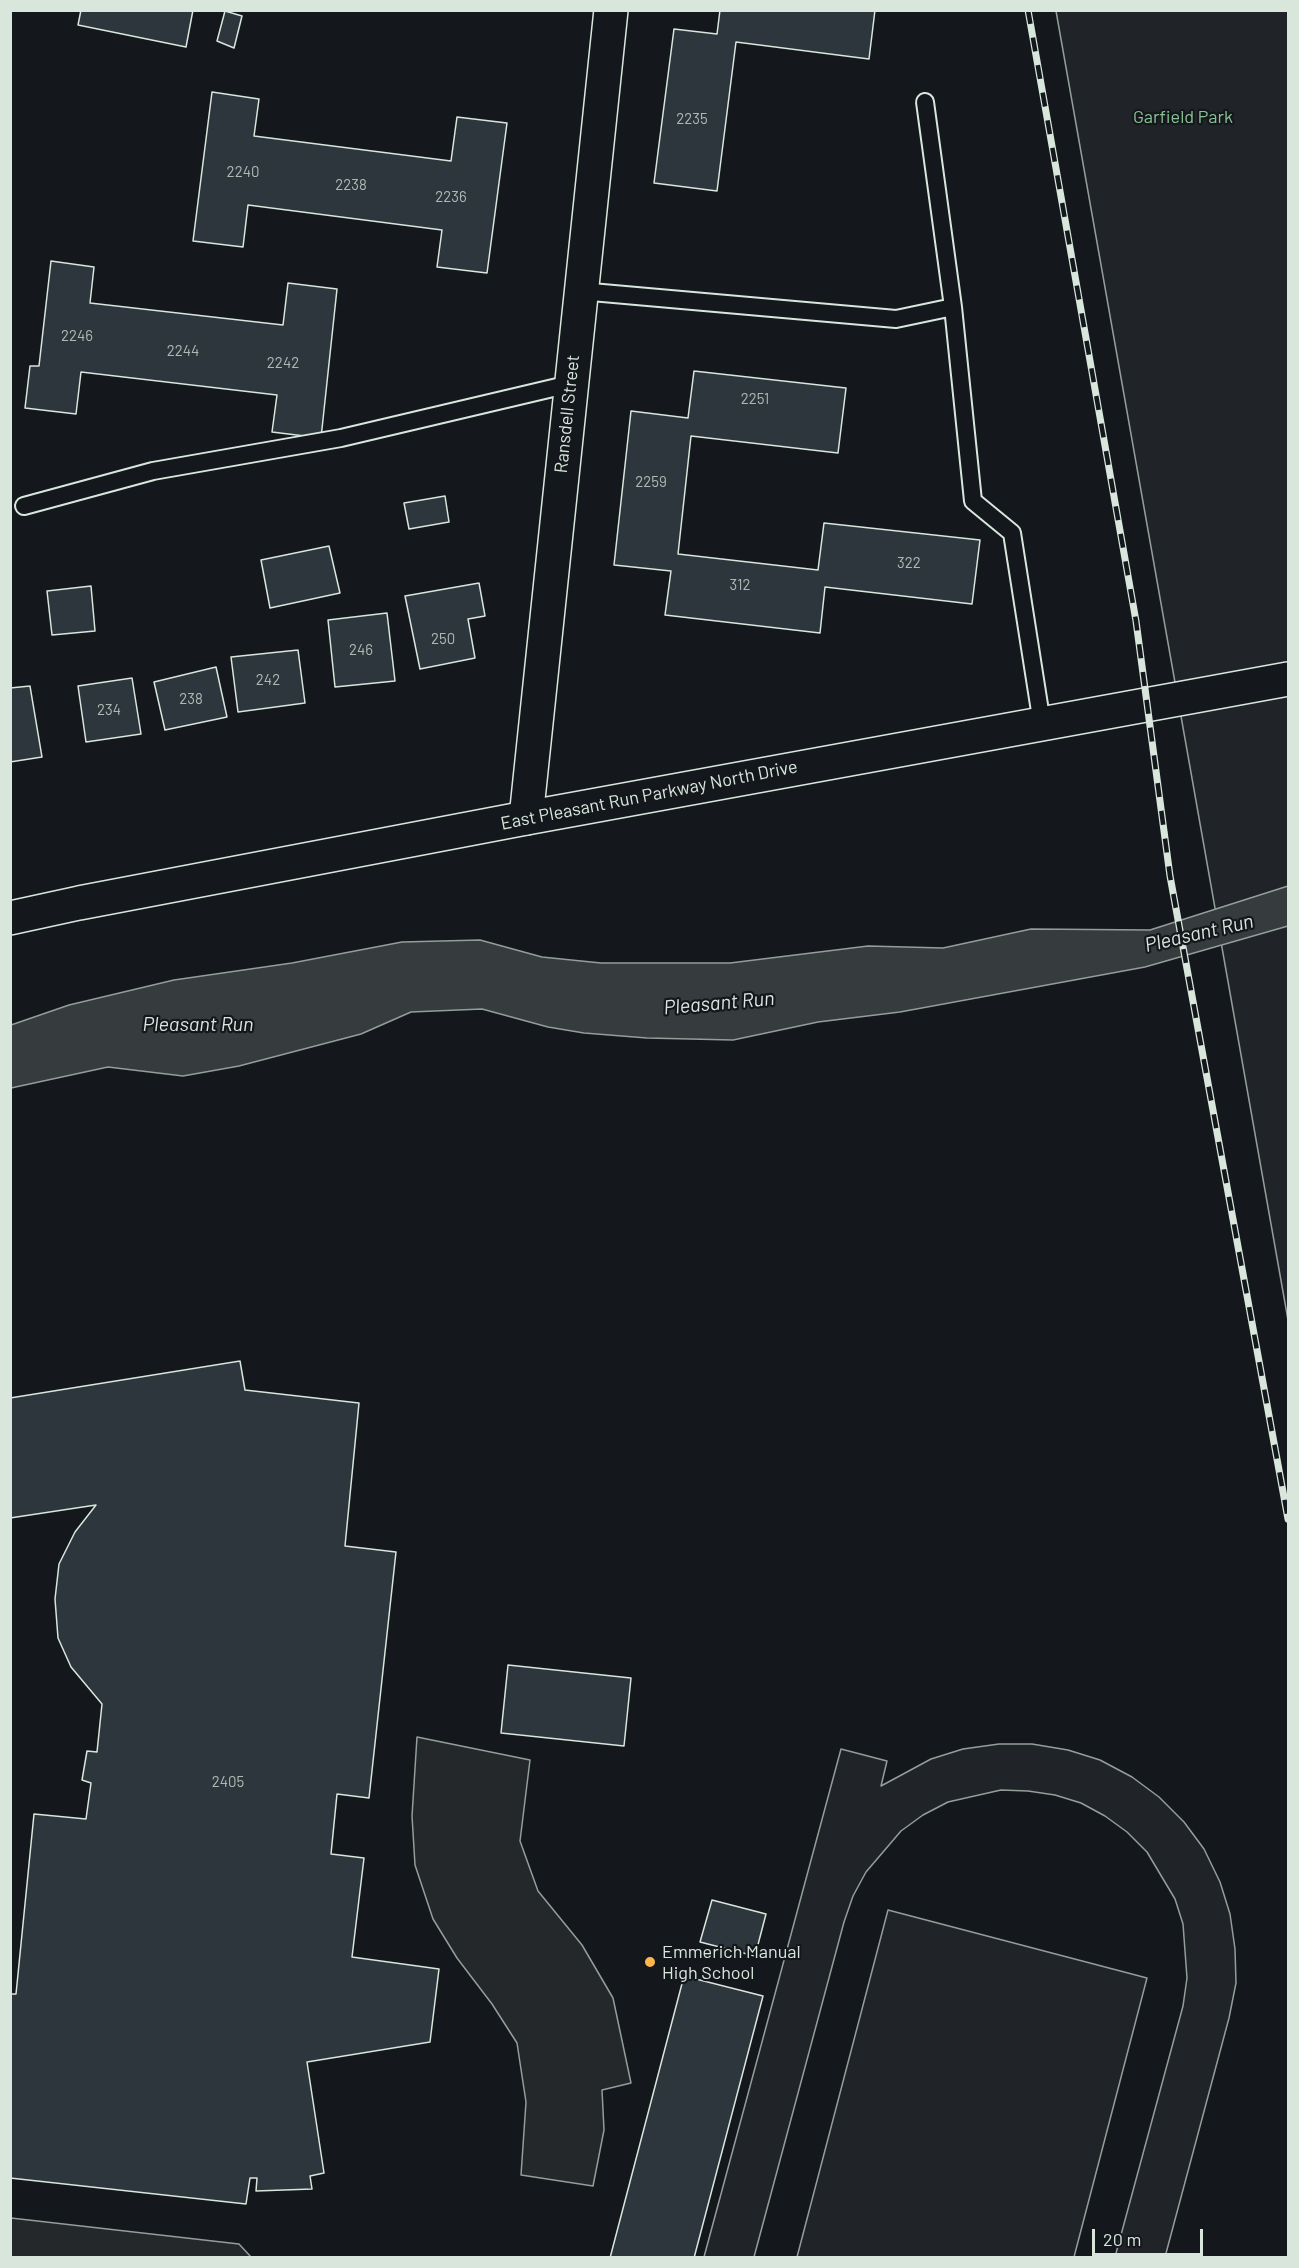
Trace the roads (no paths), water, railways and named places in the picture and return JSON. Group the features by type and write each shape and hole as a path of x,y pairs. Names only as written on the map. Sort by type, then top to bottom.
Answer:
{"street":[{"name":"Ransdell Street","path":"526,818 611,10"},
{"name":"East Pleasant Run Parkway North Drive","path":"10,918 526,818 1288,679"}],"lane":[{"path":"925,102 953,307 973,501 1012,533 1042,724"},
{"path":"580,291 896,319 953,307"},
{"path":"24,506 153,471 341,438 570,384"}],"water":[{"name":"Pleasant Run","path":"1288,886 1288,926 1145,967 900,1012 818,1022 733,1040 647,1038 584,1033 548,1027 482,1009 411,1012 361,1034 239,1066 183,1076 108,1067 11,1088 11,1025 69,1005 174,980 292,963 402,942 480,940 542,957 601,963 730,963 868,946 943,948 1031,929 1150,930"}],"railway":[{"path":"1028,10 1136,621 1170,876 1288,1519"}],"place":[{"name":"Emmerich Manual High School","path":"650,1962"}],"park label":[{"name":"Garfield Park","path":"1183,117"}]}
